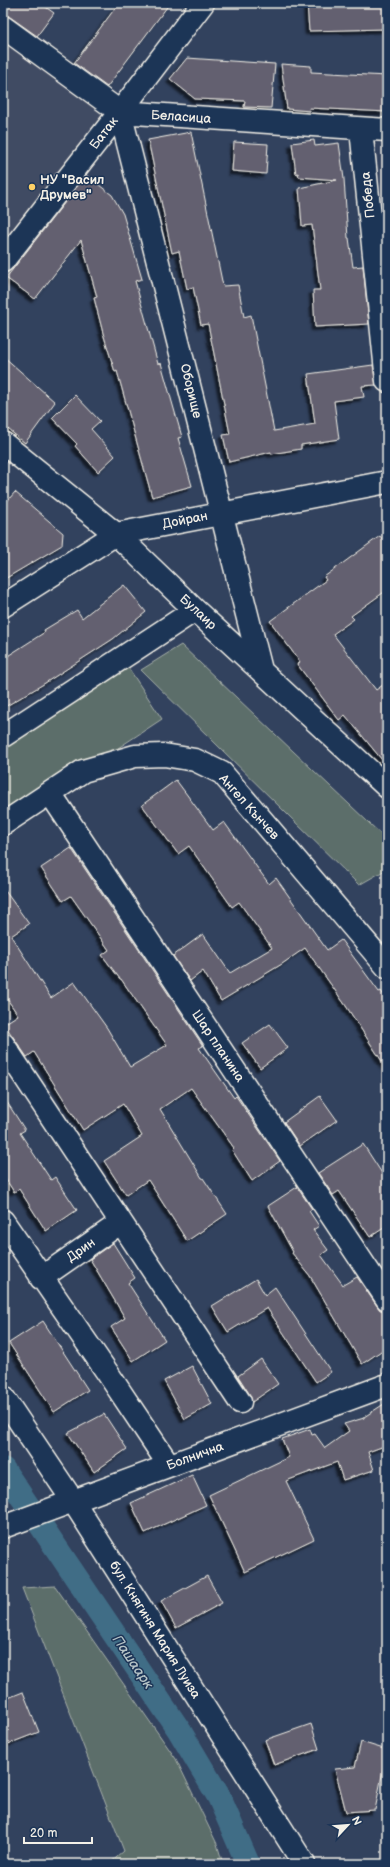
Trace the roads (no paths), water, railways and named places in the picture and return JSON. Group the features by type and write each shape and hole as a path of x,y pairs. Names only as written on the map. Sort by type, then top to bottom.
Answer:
{"street":[{"name":"Батак","path":"3,261 203,3"},
{"path":"3,27 120,112"},
{"name":"Беласица","path":"120,112 387,130"},
{"name":"Оборище","path":"120,112 261,670"},
{"name":"Победа","path":"361,129 387,381"},
{"name":"Булаир","path":"3,443 116,534 195,610 387,787"},
{"name":"Дойран","path":"3,606 116,534 222,512 387,482"},
{"path":"3,736 195,610"},
{"name":"Ангел Кънчев","path":"3,824 83,771 135,756 164,755 195,760 222,774 387,967"},
{"name":"Шар планина","path":"50,793 387,1299"},
{"path":"3,1044 120,1223 240,1402"},
{"path":"3,1221 107,1372 169,1466"},
{"name":"Дрин","path":"41,1278 120,1223"},
{"name":"Болнична","path":"3,1527 387,1385"},
{"name":"бул. Княгиня Мария Луиза","path":"3,1397 73,1501 304,1864"}],"waterway":[{"name":"Пашаарк","path":"3,1469 179,1730 219,1797 248,1864"}],"place":[{"name":"НУ \"Васил Друмев\"","path":"32,187"}]}
